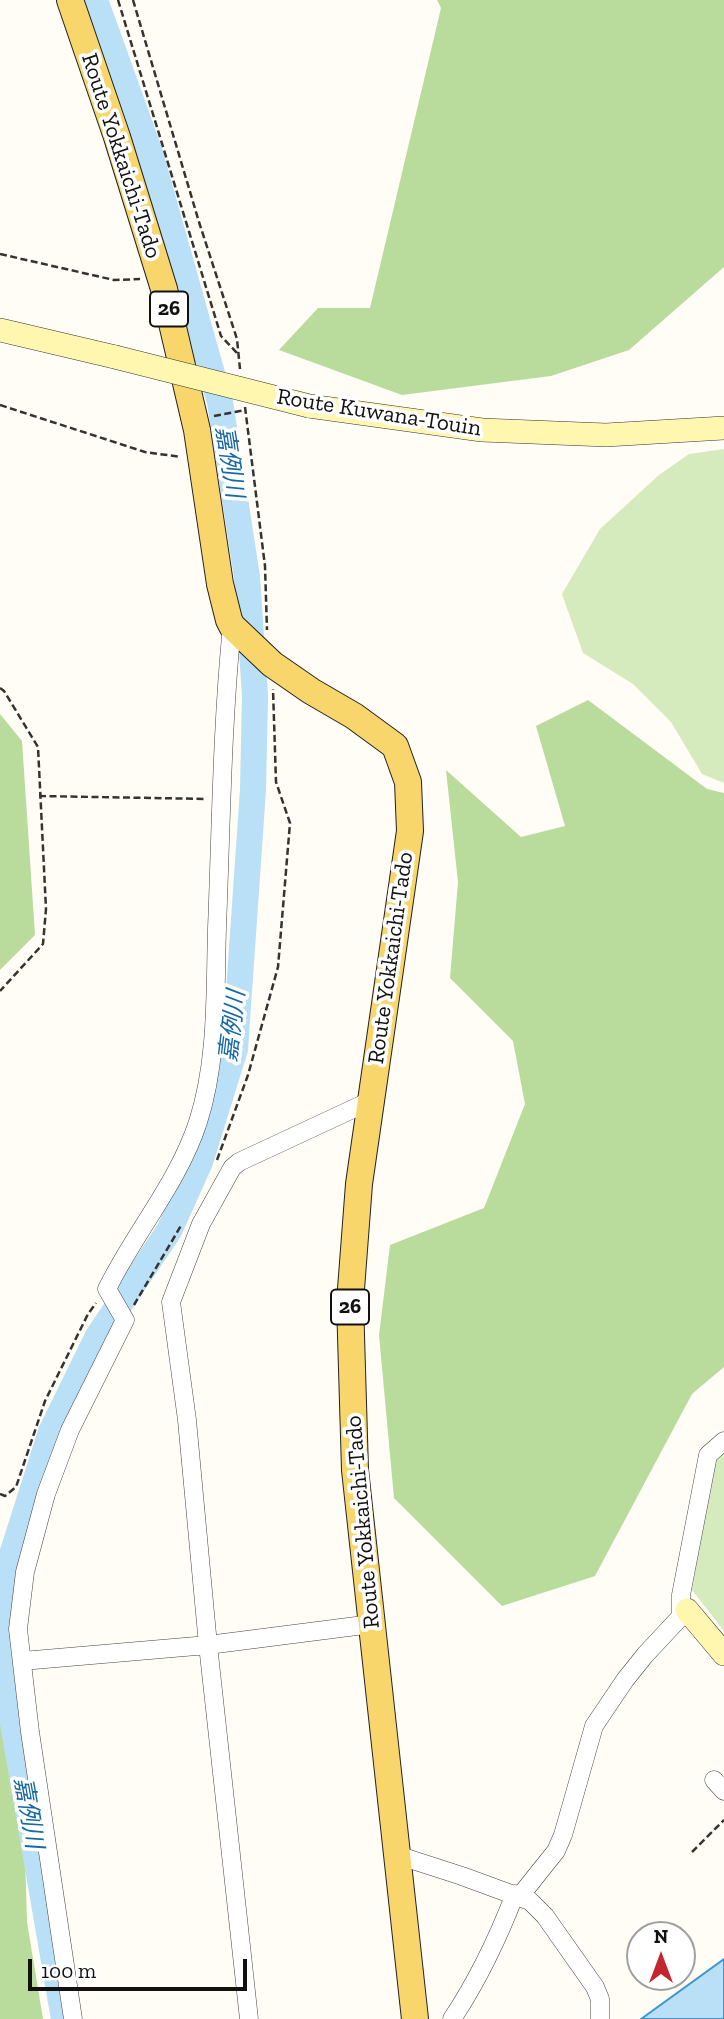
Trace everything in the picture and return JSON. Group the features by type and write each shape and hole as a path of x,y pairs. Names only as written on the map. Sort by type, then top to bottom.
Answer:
{"main road":[{"name":"Route Yokkaichi-Tado","path":"70,0 117,137 160,278 197,430 220,584 232,626 272,664 354,716 395,746 408,782 410,831 359,1184 350,1302 355,1470 415,2019"},
{"name":"Route Kuwana-Touin","path":"0,330 115,356 309,406 482,430 606,435 724,428"},
{"path":"684,1613 724,1654"}],"street":[{"path":"73,2019 30,1732 18,1629 25,1572 46,1494 70,1430 125,1320 107,1289 173,1178 188,1147 205,1097 212,1055 225,702 232,626"},
{"path":"249,2019 208,1645 187,1420 171,1302 201,1224 232,1168 239,1162 370,1101"},
{"path":"452,2019 474,1984 517,1895 556,1851 594,1726 625,1680 684,1613 681,1595 708,1455 724,1441"},
{"path":"22,1661 208,1645 372,1623"},
{"path":"397,1855 530,1901 545,1916 595,1987 600,1999 600,2019"}],"path":[{"path":"118,0 221,336 238,354"},
{"path":"133,0 237,339 241,378"},
{"path":"0,254 114,279 160,278"},
{"path":"244,402 265,566 266,606"},
{"path":"0,404 145,452 202,459"},
{"path":"206,418 245,410"},
{"path":"213,1168 248,1074 278,967 290,824 276,782 272,664"},
{"path":"0,688 38,747 46,909 43,944 0,991"},
{"path":"39,796 222,799"},
{"path":"125,1320 183,1222"},
{"path":"0,1494 5,1496 16,1487 45,1401 88,1314 107,1289"},
{"path":"692,1852 724,1820"}],"green space":[{"path":"437,0 724,0 724,267 629,350 551,376 402,395 279,350 318,308 370,308 441,8"},
{"path":"724,449 724,783 702,774 671,722 633,684 583,653 562,594 600,529 659,475 689,454"},
{"path":"588,700 707,789 724,793 724,1367 692,1394 595,1576 502,1606 394,1498 379,1335 390,1245 484,1208 525,1104 513,1041 450,978 458,882 446,770 521,837 565,826 536,726"},
{"path":"0,714 22,741 35,935 0,970"},
{"path":"724,1451 724,1631 692,1590 715,1458"},
{"path":"0,1718 25,1857 27,1922 43,2019 0,2019"}],"water":[{"path":"724,1959 724,2019 641,2019 680,1991 696,1991 696,1979"}],"waterway":[{"name":"嘉例川","path":"64,2019 4,1671 4,1616 10,1561 51,1432 98,1336 169,1231 200,1162 235,1049 253,790 255,696 247,577 220,402 150,153 95,0"}]}
